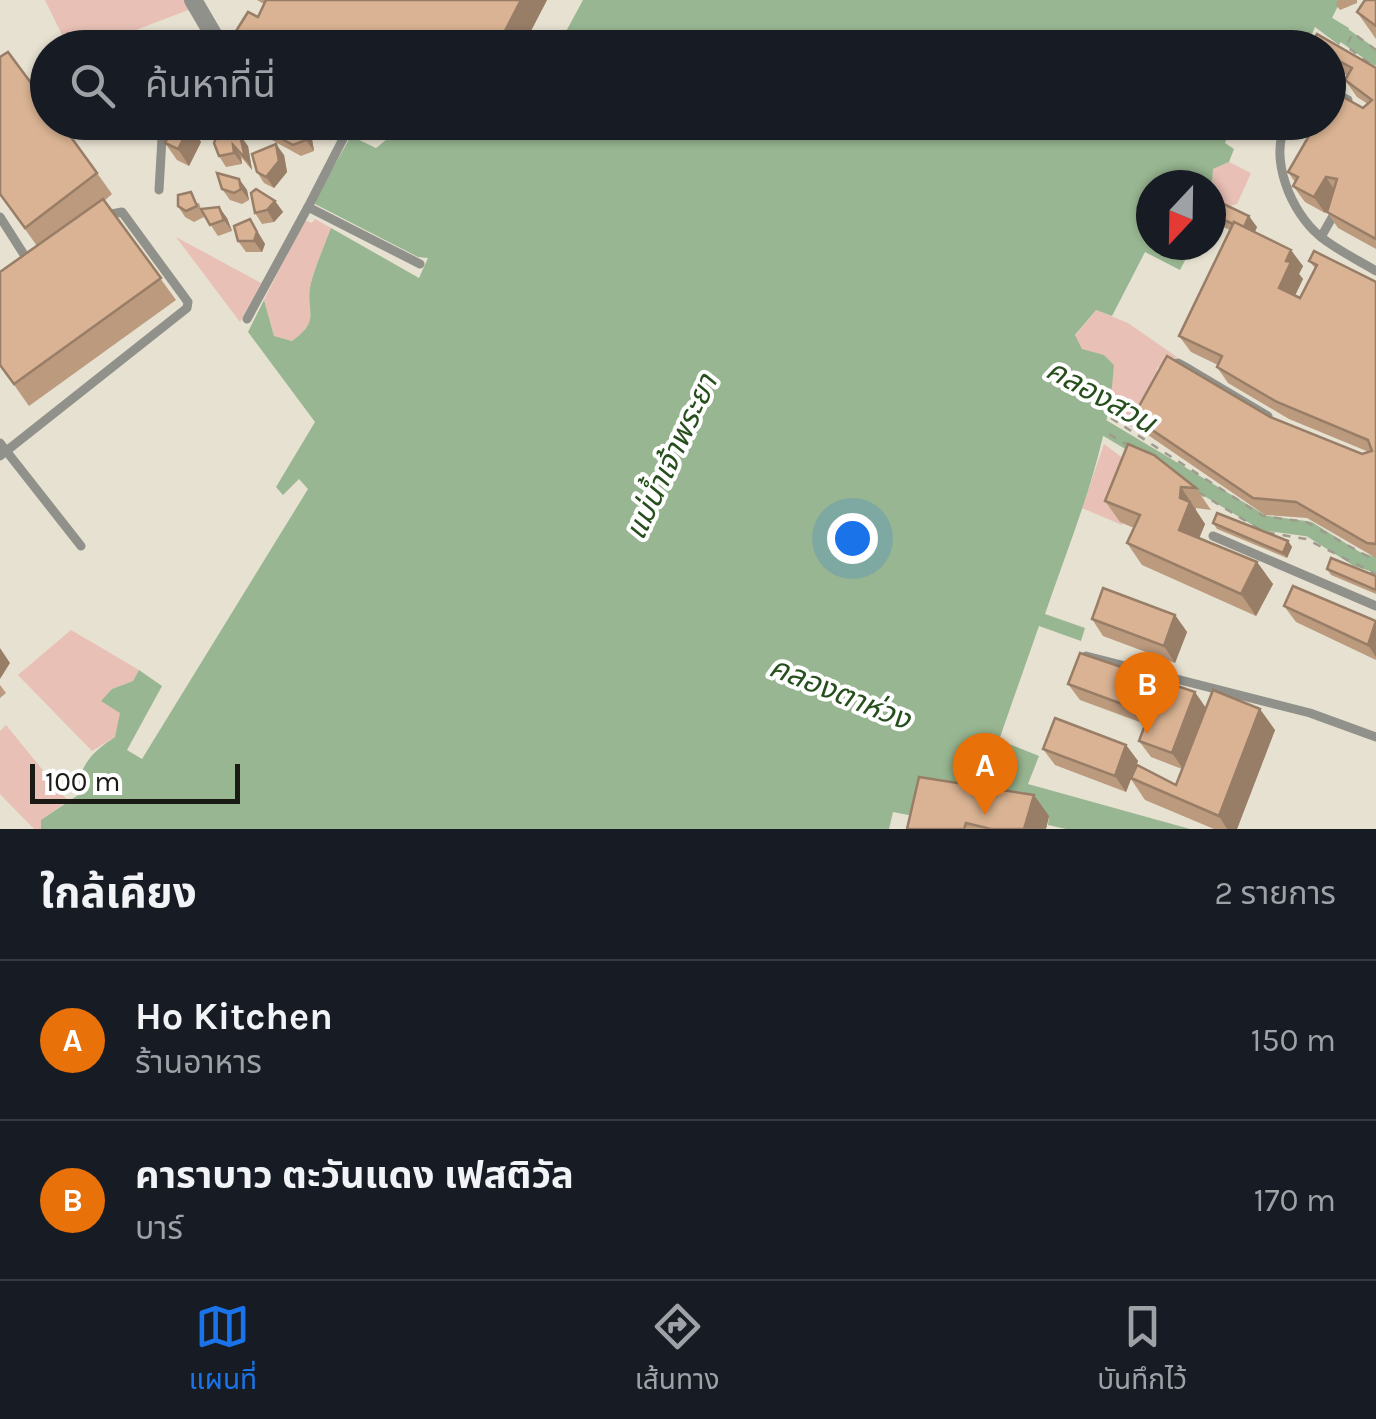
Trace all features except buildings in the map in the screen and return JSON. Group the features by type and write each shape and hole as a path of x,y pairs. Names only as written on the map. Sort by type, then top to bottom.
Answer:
{"street":[{"path":"192,0 210,30"}],"lane":[{"path":"1346,99 1359,107"},
{"path":"159,190 162,140"},
{"path":"247,319 342,140"},
{"path":"1282,140 1278,156 1303,218 1321,237 1376,270"},
{"path":"1321,237 1342,200"},
{"path":"308,207 420,264"},
{"path":"80,546 2,450 188,308 188,302 122,212 106,215 92,226"},
{"path":"0,217 34,270"},
{"path":"22,279 48,259"},
{"path":"1161,380 1170,364 1178,363 1286,426"},
{"path":"1213,536 1376,606"},
{"path":"1086,656 1310,714 1376,737"}],"path":[{"path":"1376,50 1354,33 1346,46 1376,68"},
{"path":"1226,237 1230,239"},
{"path":"1110,418 1263,516 1306,522 1376,561"},
{"path":"1109,434 1139,453"},
{"path":"1186,483 1264,532 1306,538 1376,574"}],"shaded area":[{"path":"45,0 185,0 191,9 136,30 60,30"},
{"path":"1229,162 1251,173 1237,204 1226,207 1226,170 1213,169"},
{"path":"315,219 331,228 311,283 310,320 292,341 274,336 264,300 304,220 312,223"},
{"path":"176,237 261,283 240,322"},
{"path":"1096,310 1128,323 1177,357 1157,368 1152,409 1142,433 1108,413 1114,365 1104,355 1082,350 1075,336"},
{"path":"1104,444 1144,474 1122,525 1082,508"},
{"path":"71,630 139,670 133,681 112,689 102,701 121,713 115,737 92,751 18,675"},
{"path":"6,725 68,801 41,820 41,829 34,829 0,794 0,731"}],"water":[{"path":"583,0 1341,0 1332,18 1349,28 1346,33 1346,30 1315,27 567,30"},
{"path":"349,140 376,148 386,140 1226,140 1234,149 1229,162 1213,170 1136,170 1136,260 1141,260 1112,316 1096,310 1075,335 1082,349 1104,355 1114,365 1097,460 1045,614 1085,628 1081,641 1039,626 999,740 1039,756 1028,784 1190,829 1066,829 1048,825 1049,816 929,819 893,812 889,829 41,829 41,820 78,795 88,761 115,737 120,713 101,701 112,689 133,681 139,670 162,686 127,750 142,759 308,489 299,479 283,495 276,487 315,422 248,332 264,300 274,336 292,341 307,327 311,283 331,228 419,278 428,258 418,257 313,203"},
{"path":"1161,260 1185,260 1180,270"}],"waterway":[{"path":"1328,24 1336,30"},
{"path":"1346,37 1376,58"},
{"name":"คลองสวน","path":"1093,421 1264,523 1309,529 1357,559 1376,565"}],"place":[{"name":"คาราบาว ตะวันแดง เฟสติวัล","path":"1147,734"},
{"name":"Ho Kitchen","path":"985,815"}],"water label":[{"name":"แม่น้ำเจ้าพระยา","path":"671,457"},
{"name":"คลองตาห่วง","path":"840,693"}]}
